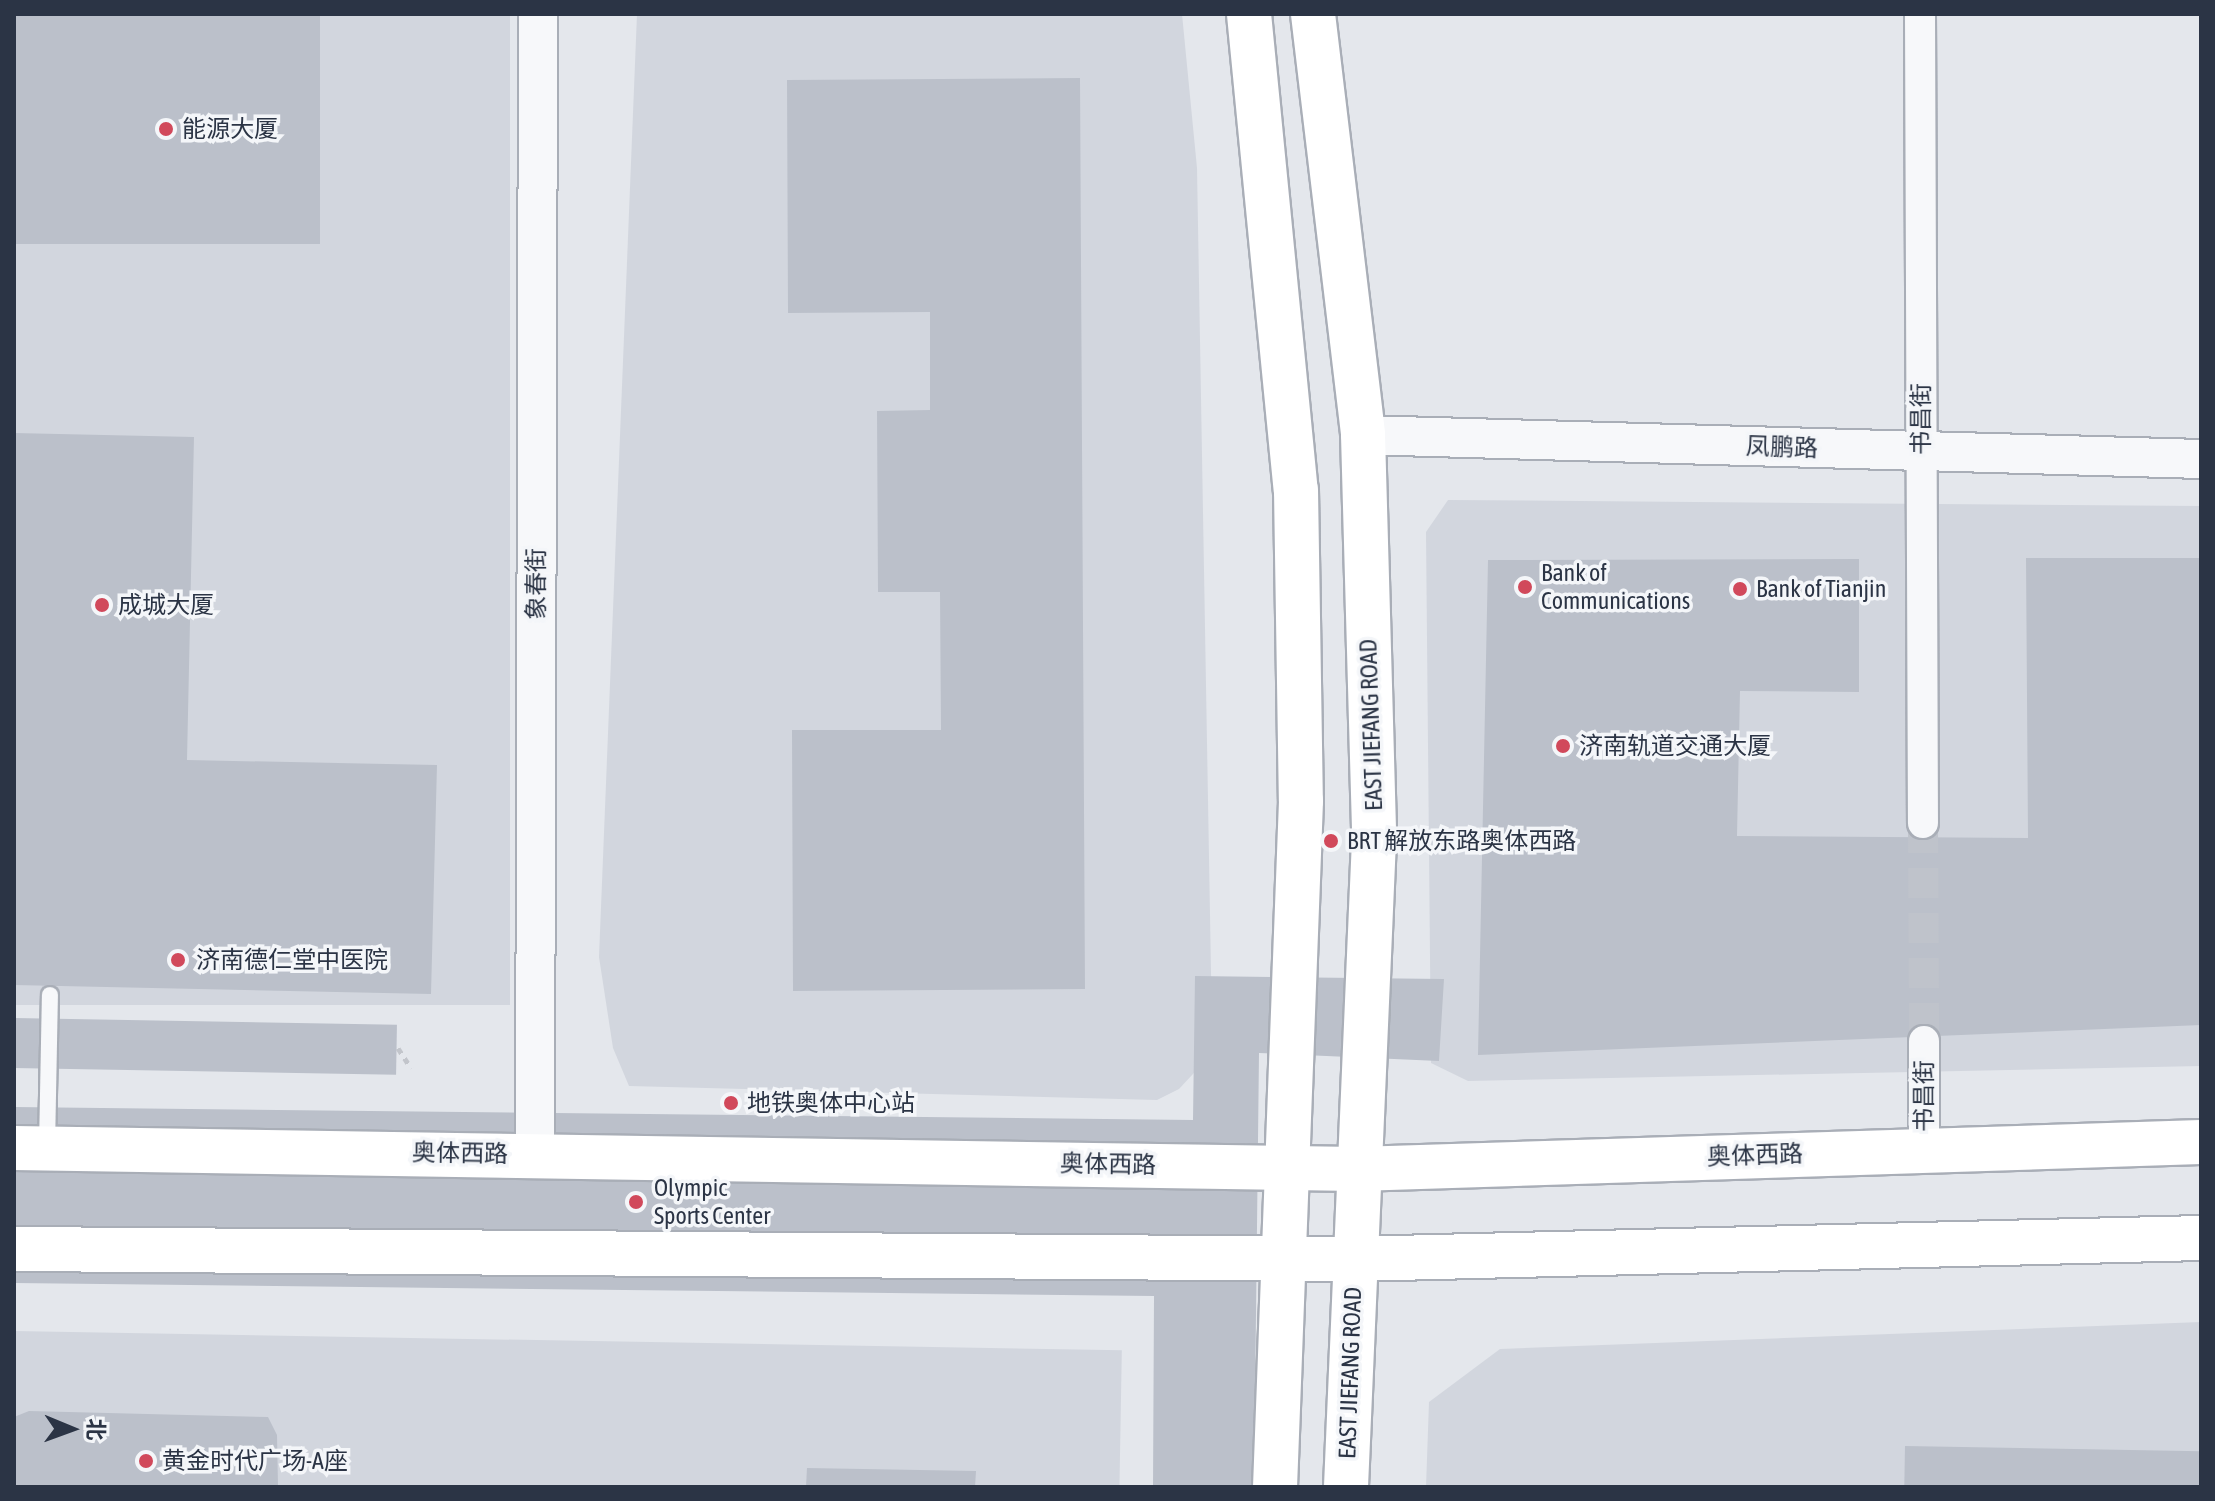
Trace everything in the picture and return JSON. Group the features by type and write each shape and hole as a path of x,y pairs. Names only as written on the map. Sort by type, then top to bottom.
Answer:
{"main road":[{"path":"1249,14 1296,490 1301,801 1275,1487"},
{"name":"EAST JIEFANG ROAD","path":"1313,14 1363,435 1374,840 1357,1169 1346,1487"},
{"name":"奥体西路","path":"31,1148 1357,1169 2201,1142"},
{"path":"14,1249 825,1260 1354,1259 2201,1238"}],"street":[{"name":"象春街","path":"535,1154 538,14"},
{"name":"书昌街","path":"1920,14 1923,823"},
{"name":"凤鹏路","path":"1363,435 2201,459"},
{"name":"书昌街","path":"1924,1041 1924,1151"}],"lane":[{"path":"31,1148 50,995"}],"path":[{"path":"398,1048 411,1068"}],"shaded area":[{"path":"14,14 510,14 510,1005 14,1005"},
{"path":"637,14 1182,14 1197,168 1212,1030 1206,1060 1179,1089 1157,1100 629,1086 613,1048 599,957"},
{"path":"1448,500 2201,506 2201,1066 1468,1081 1431,1063 1426,532"},
{"path":"2201,1322 2201,1487 1426,1487 1429,1402 1500,1349"},
{"path":"14,1331 1122,1350 1119,1487 14,1487"}],"building":[{"name":"能源大厦","path":"14,14 320,14 320,244 14,244"},
{"path":"1080,78 1085,989 793,991 792,730 941,730 940,592 878,592 877,411 930,410 930,312 788,313 787,80"},
{"name":"成城大厦","path":"14,433 194,437 187,760 437,765 431,994 14,985"},
{"path":"2026,558 2201,558 2201,1025 1478,1055 1488,560 1859,559 1859,692 1740,691 1737,836 2028,838"},
{"name":"Olympic Sports Center","path":"1195,976 1444,979 1439,1061 1259,1053 1254,1487 1153,1487 1154,1296 14,1283 14,1107 1193,1120"},
{"path":"14,1018 397,1025 396,1075 14,1068"},
{"name":"黄金时代广场-A座","path":"29,1411 268,1417 277,1435 278,1487 14,1487 14,1417"},
{"path":"1905,1446 2201,1451 2200,1487 1904,1487"},
{"path":"807,1468 976,1471 975,1487 806,1487"}],"tunnel":[{"path":"1923,823 1924,1041"}],"place":[{"name":"能源大厦","path":"166,129"},
{"name":"Bank of Communications","path":"1525,587"},
{"name":"Bank of Tianjin","path":"1740,589"},
{"name":"成城大厦","path":"102,605"},
{"name":"济南轨道交通大厦","path":"1563,746"},
{"name":"BRT 解放东路奥体西路","path":"1331,841"},
{"name":"济南德仁堂中医院","path":"178,960"},
{"name":"地铁奥体中心站","path":"731,1103"},
{"name":"Olympic Sports Center","path":"636,1202"},
{"name":"黄金时代广场-A座","path":"146,1461"}]}
